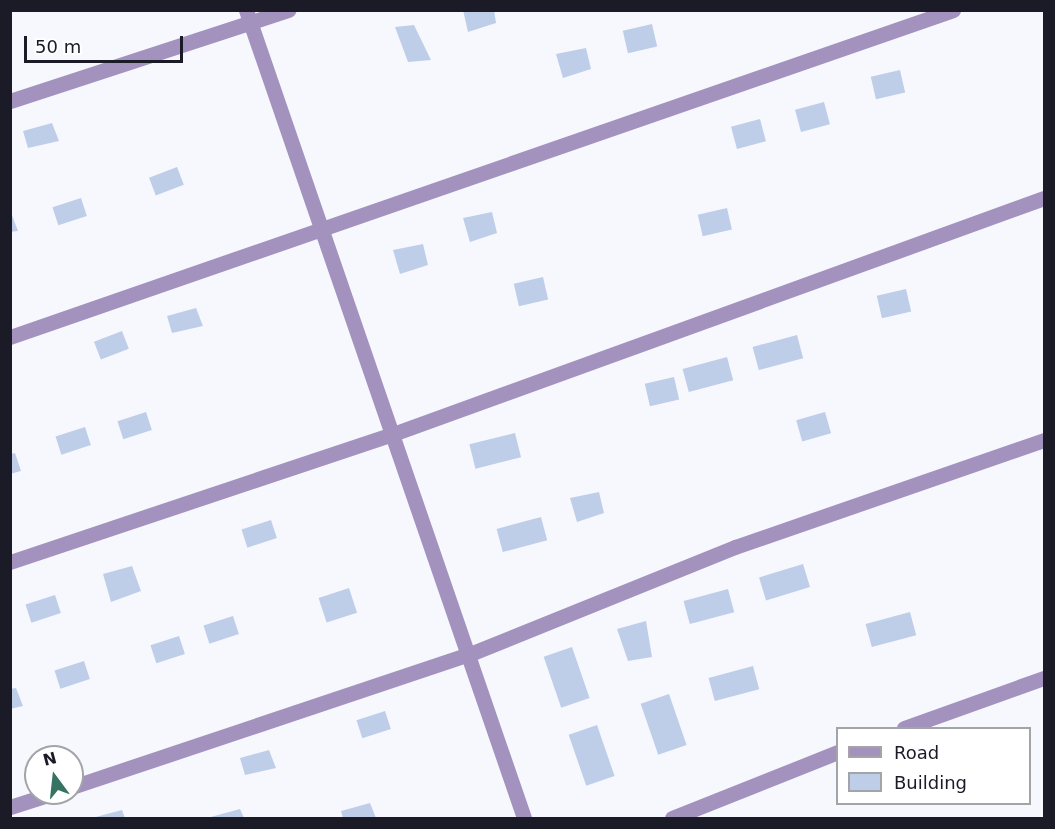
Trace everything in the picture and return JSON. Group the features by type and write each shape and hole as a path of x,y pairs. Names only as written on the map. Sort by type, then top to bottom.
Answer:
{"street":[{"path":"10,101 248,17 289,10"},
{"path":"10,337 323,232 953,10"},
{"path":"248,17 470,654 524,819"},
{"path":"10,562 393,434 1044,198"},
{"path":"84,783 470,654 735,547 1044,440"},
{"path":"909,727 1044,678"},
{"path":"672,819 836,752"}],"building":[{"path":"463,10 494,10 496,23 468,32"},
{"path":"652,24 657,46 628,53 623,31"},
{"path":"414,25 431,60 408,62 395,27"},
{"path":"586,48 591,69 563,78 556,54"},
{"path":"900,70 905,92 876,99 871,77"},
{"path":"824,102 830,124 801,132 795,110"},
{"path":"760,119 766,141 737,149 731,127"},
{"path":"52,123 59,141 28,148 23,131"},
{"path":"177,167 184,185 156,195 149,178"},
{"path":"81,198 87,216 58,225 52,207"},
{"path":"727,208 732,229 703,236 698,215"},
{"path":"10,210 18,231 10,232"},
{"path":"492,212 497,233 470,242 463,218"},
{"path":"423,244 428,265 400,274 393,250"},
{"path":"543,277 548,299 519,306 514,284"},
{"path":"906,289 911,311 882,318 877,296"},
{"path":"196,308 203,326 172,333 167,316"},
{"path":"122,331 129,349 101,359 94,342"},
{"path":"797,335 803,358 759,370 753,347"},
{"path":"727,357 733,380 689,392 683,369"},
{"path":"674,377 679,399 650,406 645,384"},
{"path":"146,412 152,430 123,439 117,421"},
{"path":"825,412 831,433 802,441 796,420"},
{"path":"85,427 91,445 61,455 56,437"},
{"path":"515,433 521,457 475,469 469,444"},
{"path":"15,453 21,471 10,474 10,454"},
{"path":"599,492 604,513 577,522 570,498"},
{"path":"541,517 547,540 503,552 497,529"},
{"path":"271,520 277,538 247,548 242,530"},
{"path":"803,564 810,587 766,600 759,577"},
{"path":"132,566 141,591 111,602 103,574"},
{"path":"349,588 357,613 327,623 319,598"},
{"path":"728,589 734,612 690,624 684,601"},
{"path":"55,595 61,613 31,623 26,605"},
{"path":"910,612 916,635 872,647 866,624"},
{"path":"233,616 239,634 209,644 204,626"},
{"path":"646,621 652,657 628,661 617,629"},
{"path":"179,636 185,654 156,663 150,645"},
{"path":"572,647 590,698 561,708 544,657"},
{"path":"84,661 90,679 60,689 55,671"},
{"path":"753,666 759,689 715,701 709,678"},
{"path":"16,688 23,706 10,709 10,689"},
{"path":"669,694 687,745 658,755 641,704"},
{"path":"385,711 391,729 362,738 356,720"},
{"path":"597,725 615,776 586,786 569,735"},
{"path":"269,750 276,768 245,775 240,758"},
{"path":"370,803 376,818 343,818 341,811"},
{"path":"240,809 244,818 207,818"},
{"path":"122,810 125,818 92,818"}]}
